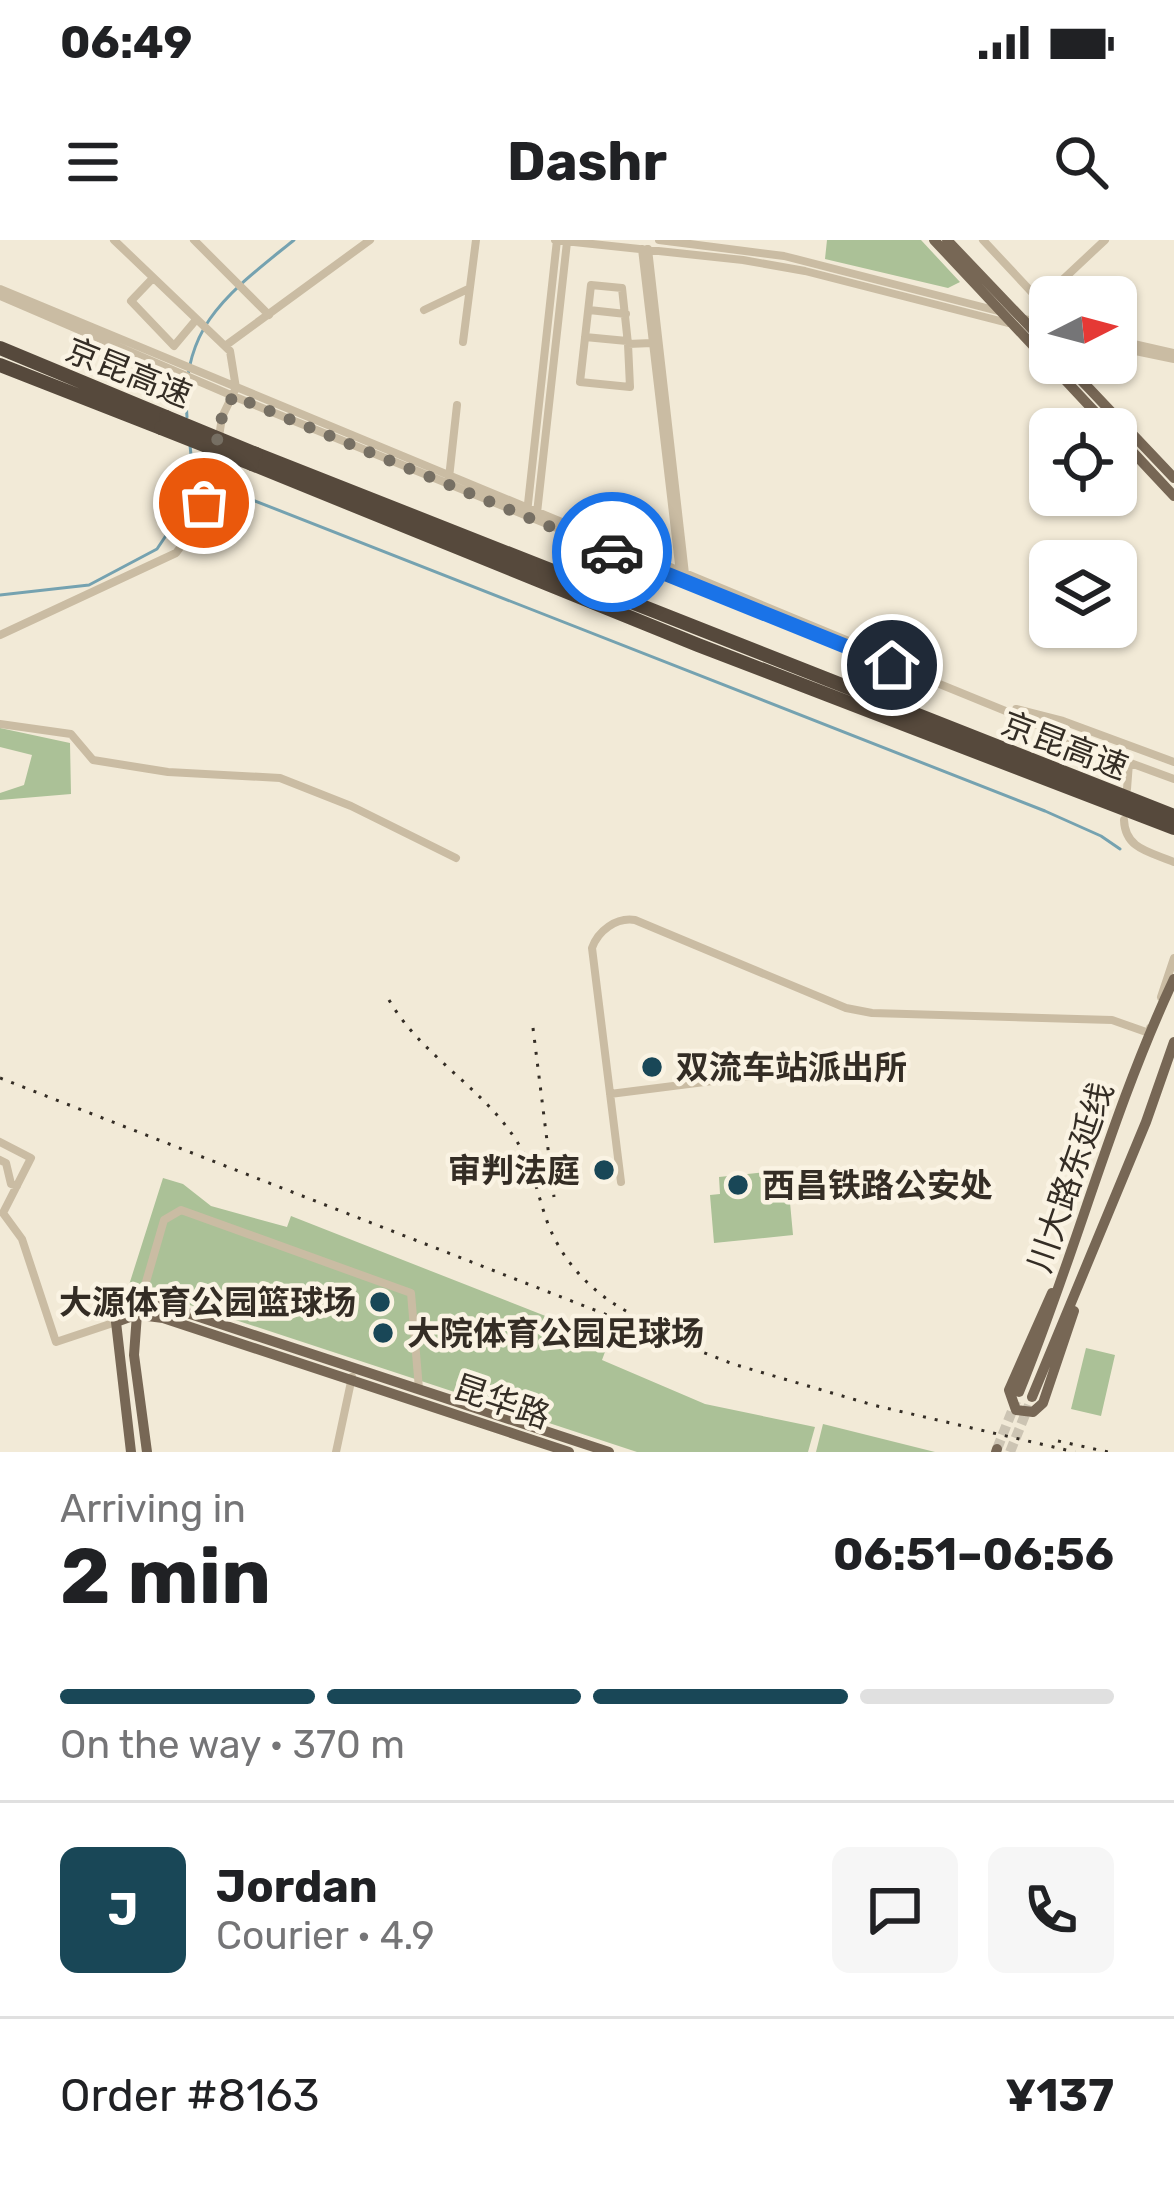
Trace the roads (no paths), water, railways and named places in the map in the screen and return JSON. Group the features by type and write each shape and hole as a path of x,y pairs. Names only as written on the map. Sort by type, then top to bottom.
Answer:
{"highway":[{"name":"京昆高速","path":"0,348 164,423"},
{"name":"京昆高速","path":"0,365 164,423 1174,816"},
{"name":"京昆高速","path":"254,459 698,645 1174,828"}],"main road":[{"path":"934,240 1003,313 1029,328"},
{"path":"947,240 1094,408"},
{"path":"1085,384 1174,478"},
{"path":"1137,456 1174,496"},
{"name":"川大路东延线","path":"1174,979 1090,1190 1025,1395 1088,1263 1174,1042"},
{"path":"1090,1190 1100,1180 1110,1179 1115,1197"},
{"path":"1069,1257 1009,1390 1012,1405 1021,1412 1033,1412 1043,1403 1088,1263"},
{"path":"130,1452 116,1322 137,1314 134,1354 147,1452"},
{"name":"昆华路","path":"137,1314 419,1389 609,1452"},
{"name":"昆华路","path":"353,1373 569,1452"}],"street":[{"path":"0,635 176,553 189,537 212,472 222,417 234,392 234,364 225,346 114,240"},
{"path":"194,240 269,315"},
{"path":"225,346 370,240"},
{"path":"463,342 476,240"},
{"path":"532,515 556,240 805,271 1029,324"},
{"path":"659,240 784,256 1003,313"},
{"path":"983,240 1040,301 1105,240"},
{"path":"532,515 567,241"},
{"path":"645,249 652,343 682,576"},
{"path":"645,249 682,576"},
{"path":"953,298 967,291 969,276"},
{"path":"153,278 131,301 174,346 197,323"},
{"path":"591,285 622,288 626,314 630,387 580,382 591,285"},
{"path":"424,310 470,288"},
{"path":"0,292 682,576 995,701 1174,761"},
{"path":"589,310 626,314"},
{"path":"585,337 652,343"},
{"path":"1137,348 1174,356"},
{"path":"234,392 532,515"},
{"path":"449,478 458,405"},
{"path":"682,576 1174,779"},
{"path":"0,724 71,734 93,760 169,772 280,778 351,806 456,858"},
{"path":"1127,789 1129,763"},
{"path":"1124,820 1125,834 1133,845 1174,862"},
{"path":"621,1182 592,948 604,929 626,919 846,1008 872,1013 1112,1021 1149,1033 1174,958"},
{"path":"610,1094 776,1073 806,1078"},
{"path":"0,1142 31,1158 2,1214 22,1240 56,1342 116,1322"},
{"path":"0,1160 6,1163 11,1184 17,1186"},
{"path":"137,1314 164,1220 181,1210 411,1293 419,1389"},
{"path":"335,1452 353,1373"}],"waterway":[{"path":"187,417 191,358 200,335 230,295 294,240"},
{"path":"0,595 89,585 157,549 185,507 192,465 190,445"},
{"path":"222,488 1045,811 1120,849"}],"tunnel":[{"path":"997,1449 1016,1401"},
{"path":"1010,1452 1029,1405"}],"railway":[{"path":"389,1000 417,1037 514,1137 554,1238 570,1264 628,1312"},
{"path":"533,1028 554,1197"},
{"path":"0,1078 733,1364 873,1405 1075,1452"},
{"path":"1058,1441 1108,1452"}],"place":[{"name":"双流车站派出所","path":"652,1067"},
{"name":"审判法庭","path":"604,1170"},
{"name":"西昌铁路公安处","path":"738,1185"},
{"name":"大源体育公园篮球场","path":"380,1302"},
{"name":"大院体育公园足球场","path":"383,1333"}]}
